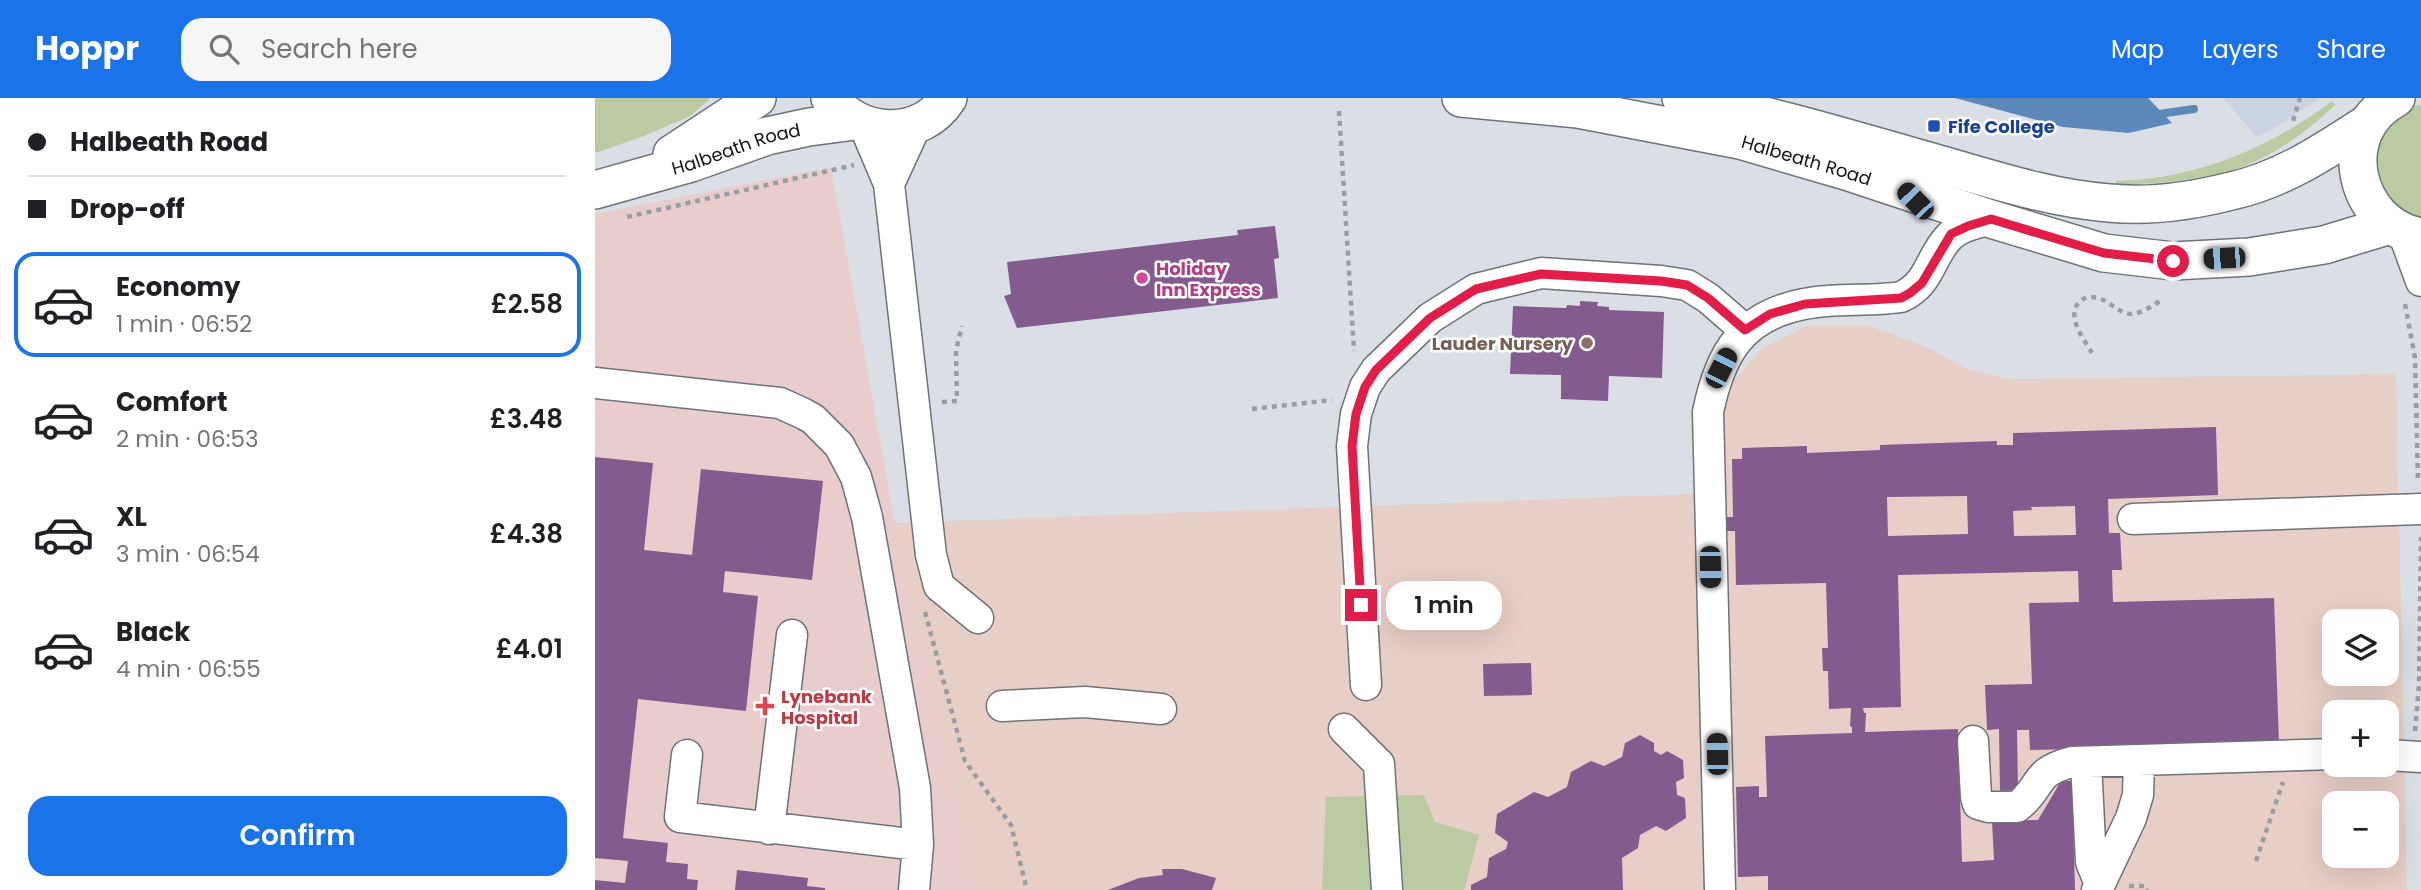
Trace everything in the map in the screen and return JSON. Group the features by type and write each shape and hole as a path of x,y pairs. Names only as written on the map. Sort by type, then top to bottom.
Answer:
{"main road":[{"name":"Halbeath Road","path":"612,197 757,98"},
{"name":"Halbeath Road","path":"1461,98 1578,109 1740,140 2104,253 2173,261 2262,255 2405,231"},
{"name":"Halbeath Road","path":"1681,98 1793,123 2024,189 2109,203 2172,202 2233,191 2308,163 2380,108"},
{"name":"Halbeath Road","path":"612,197 691,163 767,136 849,115 883,130 906,128 945,106"},
{"path":"2380,108 2359,144 2357,167 2362,189 2373,209 2405,231"}],"street":[{"path":"889,184 945,106"},
{"path":"849,115 889,184 931,555 939,586 978,618"},
{"path":"1905,191 1936,228 1942,247"},
{"path":"1720,890 1708,412 1715,380 1745,330 1770,314 1805,304 1901,298 1922,283 1951,234 1991,219"},
{"path":"2405,231 2413,292"},
{"path":"1366,685 1352,446 1356,414 1365,387 1391,353 1430,318 1476,289 1541,274 1687,285 1708,298 1745,330"},
{"path":"595,383 780,403 813,419 839,445 856,477 867,517 915,788 918,845 914,890"},
{"path":"2133,519 2420,509"},
{"path":"769,829 792,635"},
{"path":"1002,706 1085,702 1161,709"},
{"path":"1344,729 1379,764 1387,890"},
{"path":"1973,741 1976,797 1978,804 1989,807 2017,807 2052,767 2072,762 2322,754"},
{"path":"687,755 680,817 918,845"},
{"path":"2099,887 2131,818 2138,795 2139,760"},
{"path":"2086,762 2091,862 2099,887"}],"path":[{"path":"2293,121 2299,98"},
{"path":"1339,111 1355,356"},
{"path":"612,197 861,164"},
{"path":"2407,756 2421,631 2413,292"},
{"path":"2092,353 2076,326 2073,314 2082,299 2091,296 2100,298 2122,312 2131,314 2141,312 2162,300"},
{"path":"1252,409 1344,399"},
{"path":"2256,860 2293,755"}],"shaded area":[{"path":"2223,98 2319,98 2257,137"},
{"name":"Lynebank Hospital","path":"831,167 895,523 974,890 595,890 595,214"},
{"path":"1809,325 1868,326 1922,345 1968,369 2009,379 2396,374 2407,890 974,890 895,523 1695,494 1731,384 1762,348"}],"green space":[{"path":"595,98 711,98 690,116 595,153"},
{"path":"2332,101 2335,105 2284,146 2235,169 2181,181 2116,185 2116,181 2174,175 2230,158 2283,133"},
{"path":"2421,105 2421,220 2405,215 2389,203 2379,187 2375,148 2396,116 2413,106"},
{"path":"1424,795 1435,822 1479,835 1464,890 1322,890 1326,797"}],"water":[{"path":"1955,98 2148,98 2172,123 2129,133 2063,127"}],"building":[{"name":"Holiday Inn Express","path":"1275,226 1279,258 1274,259 1278,298 1017,328 1004,296 1011,294 1007,262 1238,235 1237,230"},
{"name":"Lauder Nursery","path":"1580,301 1598,302 1597,306 1609,307 1609,310 1664,312 1662,378 1609,376 1608,401 1561,399 1561,375 1510,374 1513,306 1566,308 1567,305 1580,306"},
{"path":"2216,427 2218,495 2108,499 2109,533 2120,533 2122,570 2112,570 2113,602 2274,598 2279,744 2030,750 2029,730 2017,730 2018,790 2000,791 1999,729 1987,730 1985,685 2032,684 2029,603 2079,602 2078,571 1898,575 1901,707 1863,708 1866,713 1865,732 1958,729 1962,862 1994,860 1992,821 2038,820 2061,781 2072,781 2075,890 1768,890 1768,876 1738,877 1736,787 1759,786 1759,797 1767,797 1765,736 1852,733 1852,727 1851,708 1829,709 1828,671 1823,671 1822,648 1828,648 1826,583 1736,585 1735,531 1727,531 1726,517 1733,517 1732,459 1742,459 1742,448 1807,446 1807,453 1880,450 1880,445 1997,441 1997,445 2013,445 2013,433","holes":["1967,496 1968,534 1888,536 1887,497","2075,506 2076,535 2014,536 2013,511 2032,510 2031,507"]},
{"path":"595,457 653,463 644,550 692,555 701,469 823,481 812,580 725,571 723,592 758,596 746,711 638,699 623,838 668,843 666,862 688,864 687,879 698,880 697,890 595,890 595,880 625,883 628,861 595,858"},
{"path":"1531,663 1532,695 1484,696 1483,664"},
{"path":"1640,735 1654,743 1654,751 1661,755 1667,751 1683,760 1684,778 1676,782 1677,795 1685,798 1686,818 1666,831 1656,826 1640,835 1638,848 1622,858 1623,890 1471,890 1471,885 1487,877 1489,858 1506,849 1508,842 1495,833 1497,814 1534,792 1548,797 1567,787 1571,772 1591,761 1604,766 1622,757 1625,743"},
{"path":"1162,869 1182,869 1216,878 1212,890 1108,890 1139,878 1163,875"},
{"path":"737,870 808,878 807,886 825,890 735,890"}],"waterway":[{"path":"2152,115 2194,109"}],"place":[{"name":"Fife College","path":"1934,126"},
{"name":"Holiday Inn Express","path":"1142,278"},
{"name":"Lauder Nursery","path":"1587,343"},
{"name":"Lynebank Hospital","path":"765,706"}],"route":[{"path":"1361,605 1352,446 1356,414 1365,387 1391,353 1430,318 1476,289 1541,274 1661,281 1687,285 1708,298 1745,330 1770,314 1805,304 1901,298 1922,283 1951,234 1991,219 2104,253 2173,261"}]}
